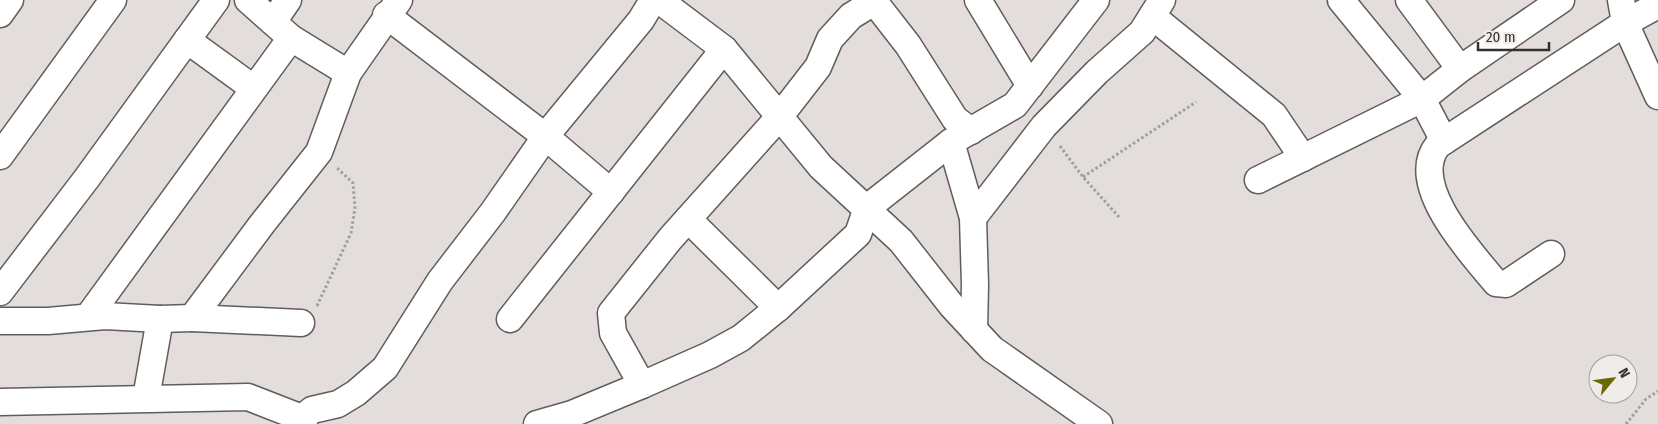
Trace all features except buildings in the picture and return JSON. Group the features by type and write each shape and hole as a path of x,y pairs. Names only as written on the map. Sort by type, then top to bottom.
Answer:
{"street":[{"path":"0,14 10,0"},
{"path":"0,156 113,0"},
{"path":"0,292 88,178 216,0"},
{"path":"248,0 282,30 348,73"},
{"path":"88,317 253,88 282,30 288,0"},
{"path":"0,402 248,397 303,421 312,410 338,404 356,393 384,368 440,281 493,212 546,136 641,20 654,0"},
{"path":"659,0 724,49 821,167 901,241 974,330 992,349 1099,424"},
{"path":"978,0 1030,86"},
{"path":"537,424 572,414 642,385 718,351 741,338 778,308 858,234 867,208 961,137 1015,105 1096,0"},
{"path":"1341,0 1422,99 1444,141"},
{"path":"1410,0 1460,69"},
{"path":"1258,180 1422,99 1460,69 1561,0"},
{"path":"642,385 613,334 611,313 670,239 780,116 818,67 830,39 851,16 874,1 908,46 954,119 961,137 972,218 976,285 974,330"},
{"path":"1551,254 1506,284 1496,283 1446,220 1429,177 1432,152 1444,141 1623,12 1658,5"},
{"path":"192,318 319,152 348,73 393,8 611,192"},
{"path":"972,218 1044,126 1097,72 1142,32 1157,8 1274,115 1302,158"},
{"path":"1623,12 1658,96"},
{"path":"187,40 253,88"},
{"path":"510,319 724,49"},
{"path":"688,219 778,308"},
{"path":"0,321 48,321 105,316 160,320 192,318 301,323"},
{"path":"146,398 160,320"}],"path":[{"path":"1083,177 1196,102"},
{"path":"1044,126 1083,177 1119,217"},
{"path":"301,323 315,311 351,233 356,208 353,183 319,152"},
{"path":"1626,424 1646,398 1658,391"}]}
